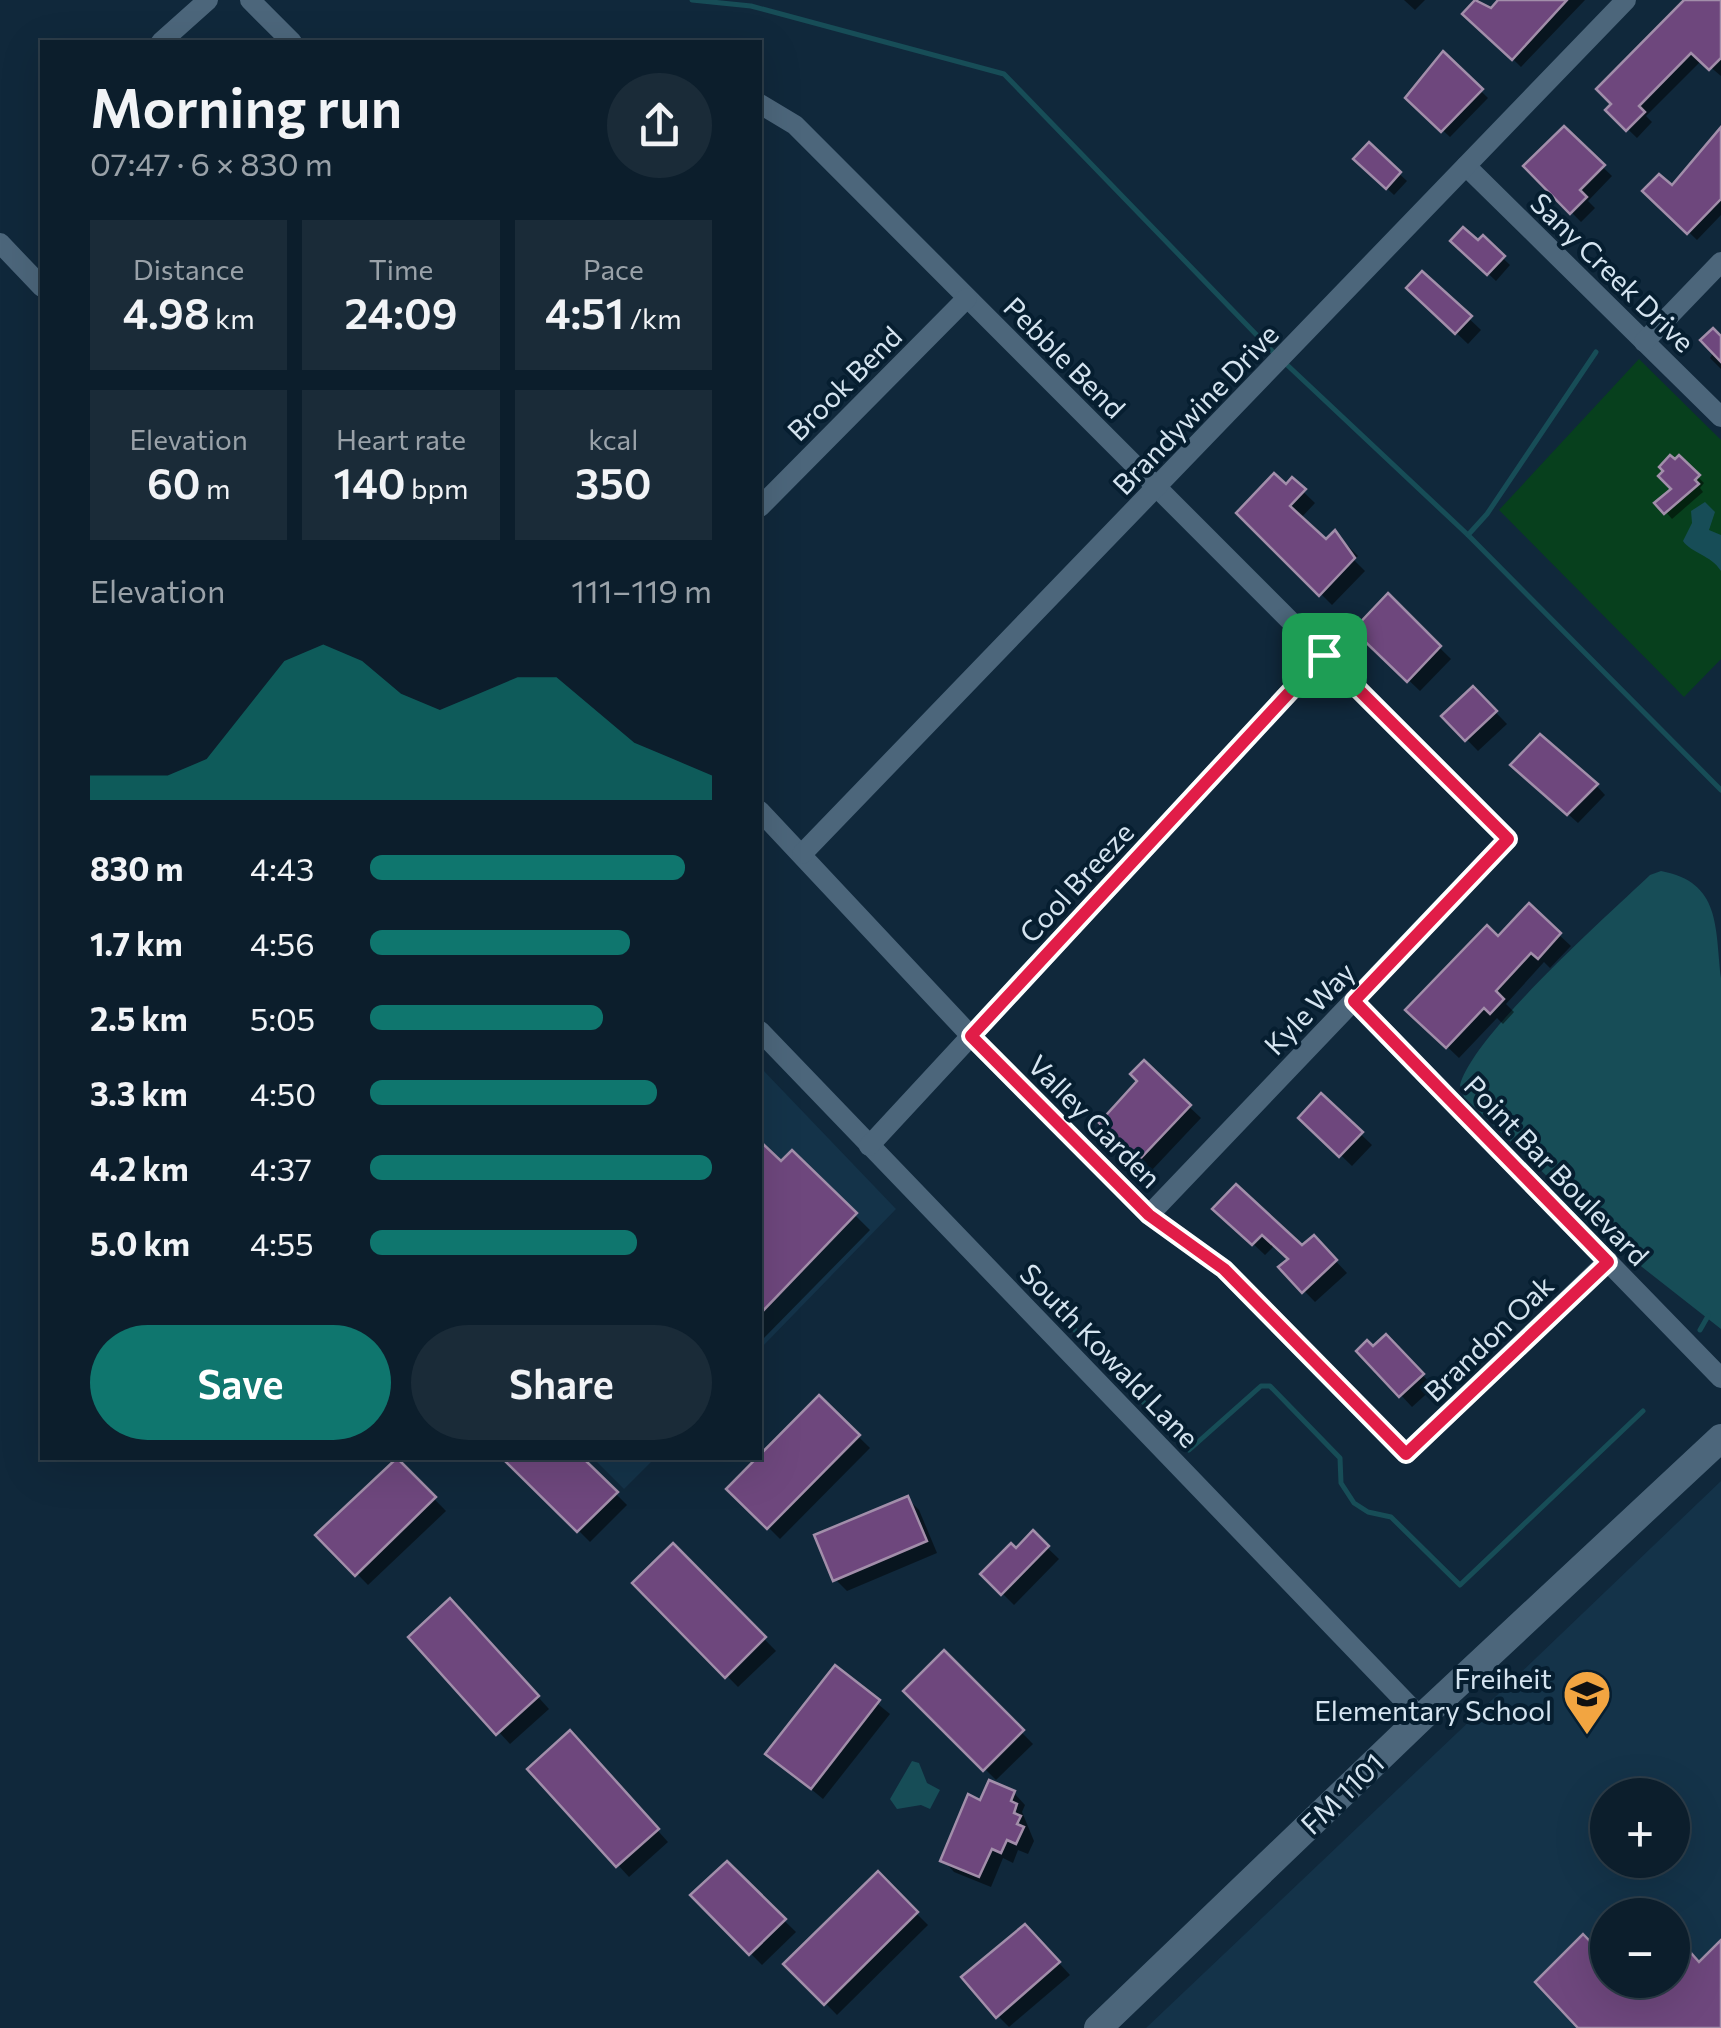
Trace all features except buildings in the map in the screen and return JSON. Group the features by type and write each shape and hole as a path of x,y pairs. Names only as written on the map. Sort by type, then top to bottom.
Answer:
{"main road":[{"name":"FM 1101","path":"1098,2028 1420,1718 1721,1438"}],"street":[{"path":"164,40 208,0"},
{"path":"250,0 290,40"},
{"name":"Brandywine Drive","path":"802,854 1626,0"},
{"name":"Pebble Bend","path":"762,105 795,126 1508,839"},
{"name":"Sany Creek Drive","path":"1466,166 1721,417"},
{"path":"0,243 40,285"},
{"path":"1644,342 1721,262"},
{"name":"Brook Bend","path":"762,505 967,298"},
{"name":"Cool Breeze","path":"869,1146 1324,655"},
{"name":"Valley Garden","path":"762,813 971,1036 1149,1215 1224,1269 1406,1454"},
{"name":"Kyle Way","path":"1149,1215 1508,839"},
{"name":"Point Bar Boulevard","path":"1354,1001 1721,1378"},
{"name":"South Kowald Lane","path":"762,1033 1420,1718"},
{"name":"Brandon Oak","path":"1406,1454 1608,1262"}],"shaded area":[{"path":"1705,502 1715,512 1709,530 1721,535 1721,571 1683,541 1692,523 1691,511"},
{"path":"1661,871 1681,877 1705,896 1718,941 1721,1329 1642,1267 1464,1097 1460,1085 1470,1063 1515,1007 1650,875"},
{"path":"762,1069 896,1209 762,1347"},
{"path":"595,1460 653,1460 624,1489"},
{"name":"Freiheit Elementary School","path":"1721,1481 1721,2028 1146,2028 1514,1679"},
{"path":"912,1761 919,1763 927,1783 940,1790 930,1809 921,1805 897,1809 890,1799"}],"green space":[{"path":"1639,359 1721,440 1721,659 1684,697 1499,510"}],"waterway":[{"path":"692,0 751,6 1004,74 1276,355"},
{"path":"1468,535 1487,514 1596,352"},
{"path":"1284,362 1468,535 1721,790"},
{"path":"1030,1283 1189,1450 1261,1386 1270,1386 1340,1458 1341,1483 1354,1503 1368,1512 1391,1517 1460,1585 1643,1411"},
{"path":"1700,1330 1708,1316"}],"place":[{"name":"Freiheit Elementary School","path":"1587,1736"}],"route":[{"path":"1324,655 1508,839 1354,1001 1608,1262 1406,1454 1224,1269 1149,1215 971,1036 1324,655"}]}
